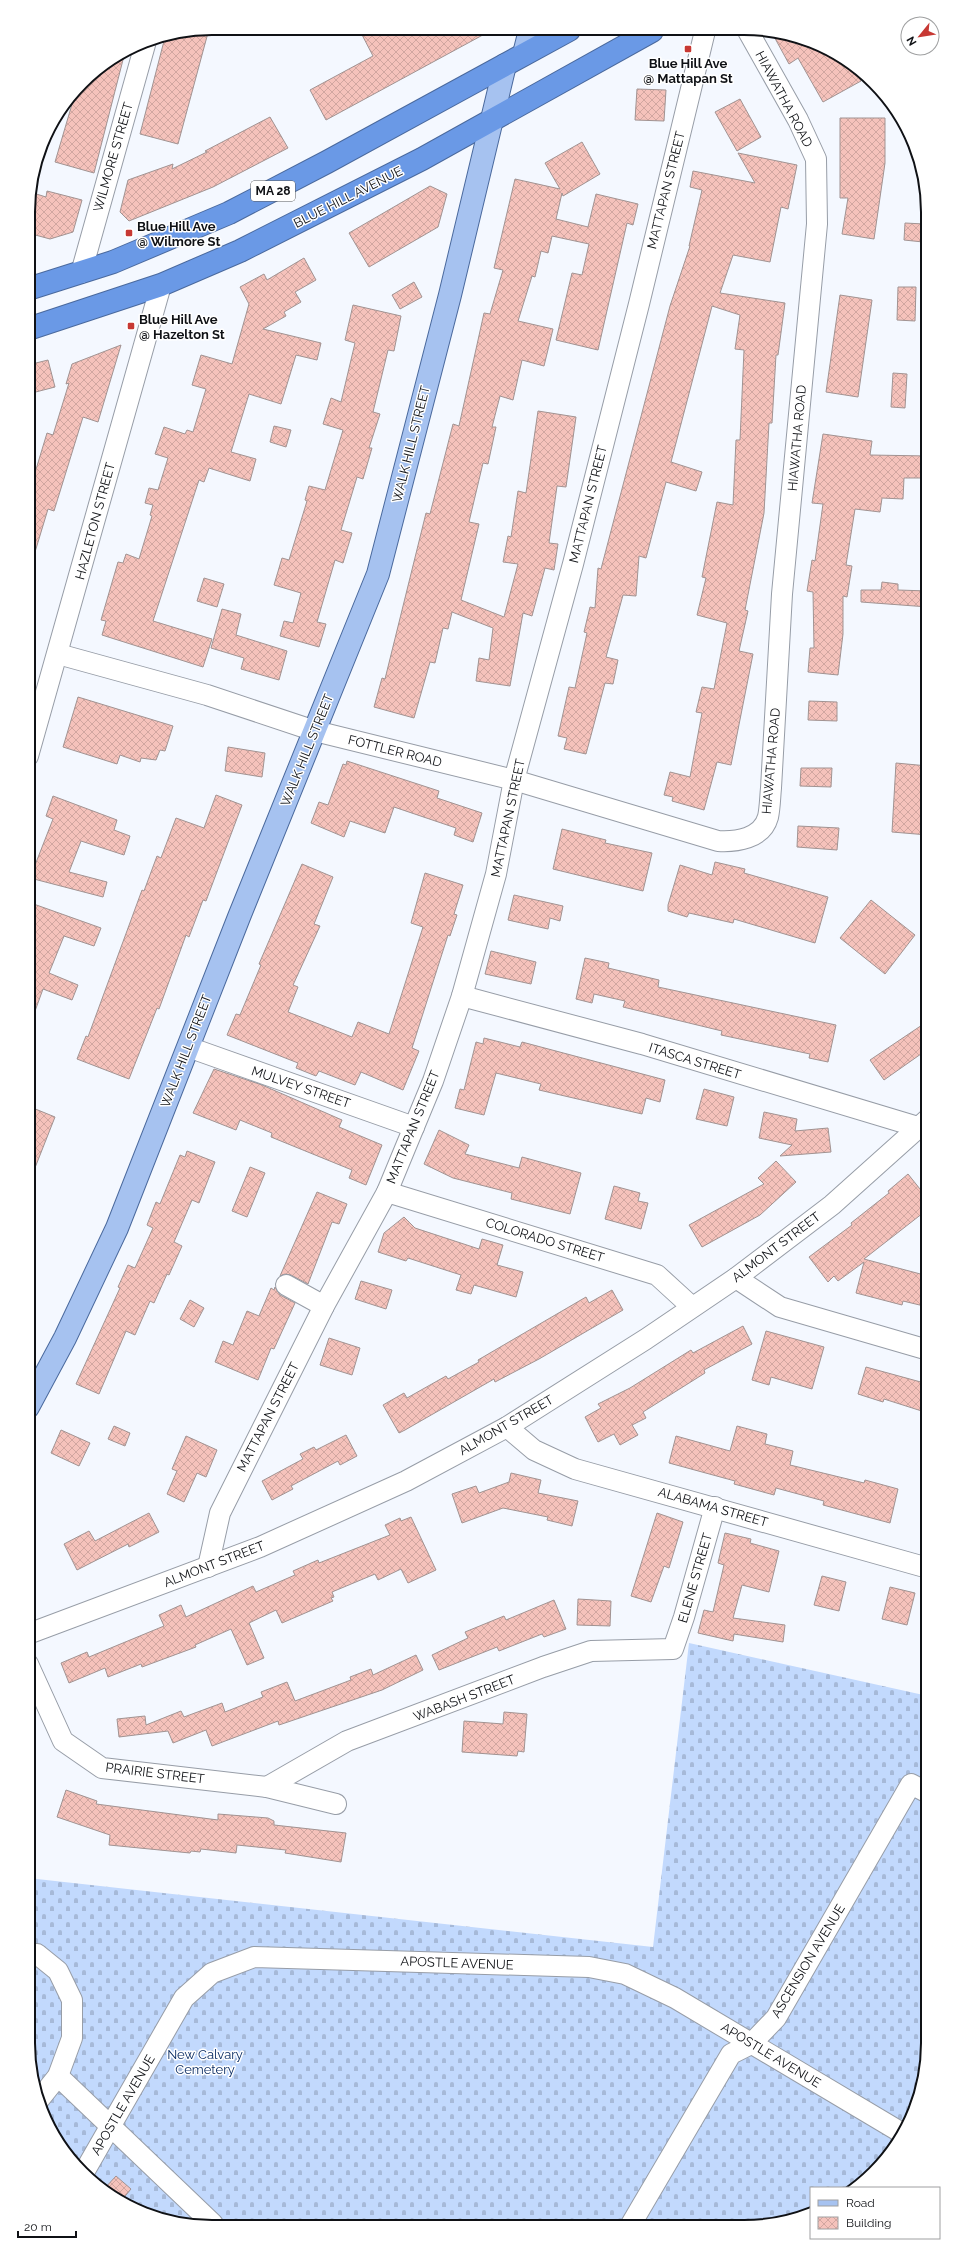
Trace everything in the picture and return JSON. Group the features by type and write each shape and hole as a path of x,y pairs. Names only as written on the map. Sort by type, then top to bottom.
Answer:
{"highway":[{"name":"MA 28","path":"35,287 81,273 177,237 229,213 327,162 560,35"},
{"name":"BLUE HILL AVENUE","path":"35,327 161,285 276,233 409,166 645,35"}],"main road":[{"path":"524,54 529,35"},
{"name":"WALK HILL STREET","path":"35,1394 65,1338 117,1228 378,574 450,295 490,121 505,65"}],"street":[{"name":"MATTAPAN STREET","path":"208,1567 220,1514 324,1306 387,1192 433,1081 462,996 496,874 514,780 573,564 637,312 704,35"},
{"name":"HIAWATHA ROAD","path":"733,842 760,831 768,818 782,594 817,224 816,159 798,120 750,35"},
{"name":"WILMORE STREET","path":"81,273 144,48"},
{"name":"HAZLETON STREET","path":"35,732 161,285"},
{"name":"FOTTLER ROAD","path":"58,654 207,695 315,731 514,780 690,834 718,841 733,842"},
{"name":"ITASCA STREET","path":"462,996 642,1044 921,1125"},
{"name":"MULVEY STREET","path":"188,1047 414,1128"},
{"name":"ALMONT STREET","path":"35,1631 260,1547 406,1481 507,1427 736,1278 832,1205 921,1129"},
{"name":"COLORADO STREET","path":"387,1192 657,1275 692,1307"},
{"path":"736,1278 780,1307 921,1348"},
{"path":"286,1285 324,1306"},
{"name":"ALABAMA STREET","path":"507,1427 534,1450 575,1469 715,1507 921,1566"},
{"name":"ELENE STREET","path":"673,1649 684,1617 715,1507"},
{"name":"WABASH STREET","path":"267,1787 347,1741 543,1667 591,1651 673,1649"},
{"name":"PRAIRIE STREET","path":"35,1679 63,1741 102,1768 267,1787 336,1804"},
{"name":"ASCENSION AVENUE","path":"634,2220 731,2054 751,2044 776,2018 919,1789"},
{"path":"35,1954 37,1954 58,1970 72,2000 72,2038 58,2076 43,2095"},
{"name":"APOSTLE AVENUE","path":"87,2168 184,1998 212,1972 254,1957 589,1967 625,1974 675,1998 897,2130"},
{"path":"58,2076 209,2220"}],"green space":[{"name":"New Calvary Cemetery","path":"689,1643 921,1694 921,2054 918,2077 908,2111 891,2141 877,2160 861,2176 846,2187 810,2187 810,2208 778,2217 755,2220 201,2220 178,2217 155,2211 134,2202 104,2183 79,2160 65,2141 48,2111 38,2077 35,2054 35,1879 653,1947"}],"building":[{"path":"207,35 178,144 140,134 164,42 178,38"},
{"path":"362,35 483,35 326,120 310,90 373,56"},
{"path":"775,38 801,44 822,53 852,72 861,81 823,102 798,58 789,64"},
{"path":"123,60 94,173 55,162 72,104 95,79"},
{"path":"637,89 666,90 664,121 635,120"},
{"path":"740,99 761,137 737,151 715,112"},
{"path":"270,117 288,148 213,187 129,221 120,212 128,180 173,164 172,169 207,152 205,151"},
{"path":"840,118 885,118 885,163 874,239 842,234 848,198 840,198"},
{"path":"582,142 600,174 563,196 562,193 556,219 588,227 596,194 638,204 633,225 627,223 598,350 556,340 572,273 582,275 589,244 552,236 548,253 541,251 535,277 532,276 518,321 553,329 544,366 522,360 513,400 500,396 492,427 496,427 488,464 483,463 469,522 479,524 461,600 504,617 518,564 503,562 508,536 511,537 518,491 526,493 538,411 576,417 566,487 557,486 549,543 558,544 554,570 545,568 532,616 523,613 510,686 476,681 479,658 489,660 493,628 452,612 448,629 443,628 435,663 430,662 414,718 374,707 382,678 385,679 426,513 430,514 453,424 459,426 484,313 490,314 503,270 494,268 515,179 560,189 545,163"},
{"path":"738,153 797,165 788,209 781,207 770,262 733,255 720,293 785,303 778,355 776,355 772,423 769,423 764,513 745,610 748,611 739,651 753,654 731,765 717,762 704,810 672,801 673,797 664,795 670,772 690,777 702,713 696,712 702,687 714,689 727,623 697,615 706,578 702,577 717,502 733,505 736,440 740,440 744,350 735,349 740,315 712,306 671,462 702,472 696,491 666,482 646,558 639,556 636,596 623,595 606,657 618,660 613,684 605,683 586,754 564,749 567,738 558,736 569,687 575,688 587,633 584,632 590,607 595,608 598,568 601,569 670,306 690,246 702,190 690,187 693,171 755,183"},
{"path":"430,186 447,194 438,227 369,267 349,233"},
{"path":"47,191 82,200 73,232 50,239 35,235 36,194 46,197"},
{"path":"905,223 921,224 921,242 904,240"},
{"path":"304,258 316,280 295,292 301,302 284,312 286,316 263,329 321,343 317,360 296,355 281,404 249,394 231,452 256,459 250,481 209,468 204,482 199,480 153,621 212,639 203,667 102,635 106,621 101,620 118,562 123,563 126,554 139,559 152,516 150,515 153,505 145,503 149,488 158,490 168,458 155,454 164,427 185,434 187,430 193,432 206,389 192,385 201,355 232,364 249,304 240,287 264,274 267,280"},
{"path":"414,282 422,297 400,309 392,295"},
{"path":"898,287 916,287 915,321 897,320"},
{"path":"840,295 872,300 858,397 826,392"},
{"path":"353,305 401,316 394,351 388,350 373,412 380,414 369,448 372,448 363,479 357,477 341,530 352,533 343,563 335,560 317,622 326,624 319,647 280,636 284,621 293,623 301,593 274,585 282,558 289,560 307,501 305,500 309,486 325,490 343,430 323,424 331,398 341,402 355,343 345,340"},
{"path":"121,345 98,422 83,417 54,511 48,509 35,552 35,473 47,433 53,435 69,383 66,384 72,364"},
{"path":"48,360 55,387 35,392 35,363"},
{"path":"893,373 907,374 905,408 891,407"},
{"path":"274,426 291,430 286,447 270,442"},
{"path":"823,434 872,441 870,455 921,456 921,478 904,478 903,499 882,498 880,512 855,509 846,565 852,566 847,597 843,596 843,634 838,675 808,672 810,648 814,648 813,592 807,591 812,560 815,561 823,504 812,503"},
{"path":"204,578 224,584 217,607 197,601"},
{"path":"882,582 898,584 898,590 921,591 921,606 861,602 861,590 881,590"},
{"path":"222,609 241,614 236,635 287,651 279,680 241,669 244,658 211,648"},
{"path":"78,697 173,726 165,751 160,750 156,760 141,758 140,762 120,755 117,764 63,747"},
{"path":"809,701 837,702 837,721 808,720"},
{"path":"228,747 265,753 262,777 225,771"},
{"path":"347,761 439,791 437,798 482,813 473,842 454,835 456,828 394,807 385,833 350,821 344,837 311,823 319,802 328,805 343,764 346,765"},
{"path":"896,763 921,765 921,834 892,832"},
{"path":"801,768 832,768 831,787 800,786"},
{"path":"216,795 242,805 206,901 203,900 189,937 186,935 159,1009 157,1008 129,1079 77,1059 86,1036 88,1037 142,890 144,891 157,856 161,858 176,818 204,828"},
{"path":"53,796 117,820 114,830 130,836 124,855 81,841 69,872 107,882 103,897 35,879 35,865 53,819 46,816"},
{"path":"798,826 839,828 837,850 797,847"},
{"path":"562,829 606,840 605,843 652,853 643,891 553,869"},
{"path":"715,862 745,869 744,873 828,897 815,943 734,919 733,923 689,913 687,917 668,911 668,905 680,865 712,875"},
{"path":"302,864 333,877 314,924 320,926 293,985 298,987 288,1012 352,1037 358,1022 389,1034 423,927 411,923 425,873 463,885 454,914 457,915 450,936 448,935 412,1048 419,1051 403,1090 361,1072 355,1085 319,1071 316,1076 296,1068 298,1063 227,1035 236,1014 240,1015 261,965 259,964"},
{"path":"514,895 563,906 560,921 550,918 548,929 508,920"},
{"path":"871,900 915,935 885,974 840,938"},
{"path":"35,904 101,928 94,946 64,936 49,973 78,985 72,1000 43,989 35,1011"},
{"path":"491,951 536,962 531,984 485,974"},
{"path":"585,958 609,963 608,968 659,980 658,987 836,1025 828,1062 809,1058 810,1054 721,1035 722,1031 623,1007 625,1001 594,994 592,1003 576,999"},
{"path":"921,1026 921,1054 884,1080 870,1060"},
{"path":"484,1038 520,1047 522,1042 665,1080 660,1102 646,1098 642,1114 539,1090 541,1084 496,1073 484,1115 455,1108 460,1089 464,1090 476,1042 483,1044"},
{"path":"214,1069 262,1085 342,1120 339,1127 382,1145 366,1185 349,1178 352,1170 271,1137 272,1133 240,1120 236,1130 193,1113"},
{"path":"704,1089 734,1097 727,1126 696,1119"},
{"path":"35,1109 55,1117 35,1168"},
{"path":"764,1112 797,1119 795,1131 828,1128 831,1152 780,1156 792,1145 759,1138"},
{"path":"439,1130 469,1145 465,1154 519,1168 522,1157 581,1173 570,1214 511,1199 512,1193 453,1178 424,1164"},
{"path":"187,1151 215,1162 199,1203 192,1200 174,1242 182,1246 169,1275 167,1274 154,1303 150,1301 135,1335 126,1331 99,1394 76,1384 120,1288 118,1287 128,1265 135,1268 153,1228 147,1225 156,1202 160,1204 180,1155 185,1157"},
{"path":"776,1161 796,1182 760,1215 702,1247 689,1225 764,1184 758,1178"},
{"path":"250,1167 265,1173 247,1217 232,1211"},
{"path":"908,1174 921,1190 921,1215 864,1259 921,1274 921,1305 903,1301 902,1305 856,1293 864,1262 838,1281 834,1276 828,1282 809,1257 852,1225 851,1223 889,1193 888,1191"},
{"path":"614,1186 640,1193 638,1201 648,1203 641,1229 605,1219"},
{"path":"317,1192 347,1204 339,1224 332,1222 308,1284 291,1275 285,1274 280,1276"},
{"path":"404,1217 415,1228 479,1249 482,1239 503,1245 497,1265 523,1272 516,1297 474,1285 471,1294 456,1290 461,1275 408,1258 406,1261 378,1252 384,1233"},
{"path":"361,1281 392,1290 386,1309 355,1299"},
{"path":"275,1287 280,1295 295,1303 274,1349 271,1348 258,1380 215,1362 223,1341 233,1345 247,1311 259,1316 271,1288 274,1290"},
{"path":"612,1290 623,1310 539,1359 495,1382 494,1379 399,1433 383,1405 404,1393 407,1398 446,1376 448,1379 479,1362 478,1360 586,1297 589,1303"},
{"path":"190,1300 204,1308 194,1327 180,1319"},
{"path":"743,1326 752,1344 704,1370 705,1373 643,1412 646,1418 632,1425 638,1435 620,1445 614,1434 598,1442 585,1417 601,1408 598,1404 630,1388 691,1350 693,1353"},
{"path":"766,1331 824,1347 812,1389 771,1377 769,1385 752,1380"},
{"path":"329,1338 360,1348 352,1375 320,1365"},
{"path":"866,1367 921,1382 921,1411 884,1399 883,1402 858,1394"},
{"path":"114,1426 130,1433 125,1446 108,1439"},
{"path":"737,1426 767,1434 765,1444 793,1451 790,1465 864,1483 865,1480 898,1489 890,1523 823,1505 824,1501 776,1488 774,1495 734,1484 735,1481 669,1463 676,1436 730,1451"},
{"path":"61,1430 90,1443 79,1466 51,1453"},
{"path":"346,1435 357,1456 340,1465 338,1461 291,1486 293,1489 272,1500 262,1481 303,1459 300,1454 314,1447 316,1450"},
{"path":"186,1436 217,1450 206,1477 197,1473 184,1502 167,1494 177,1471 172,1469"},
{"path":"511,1473 541,1480 538,1493 578,1501 572,1526 547,1520 548,1517 503,1508 462,1523 452,1494 476,1486 479,1493 509,1482"},
{"path":"149,1513 159,1532 129,1547 128,1544 77,1570 64,1544 89,1531 95,1541"},
{"path":"657,1513 683,1522 669,1568 664,1566 651,1602 631,1596"},
{"path":"411,1517 436,1570 408,1583 401,1569 378,1580 375,1574 332,1592 334,1597 331,1598 333,1601 282,1623 276,1610 249,1623 264,1658 247,1665 231,1629 195,1645 196,1647 142,1667 141,1664 108,1677 105,1668 69,1683 61,1663 87,1652 89,1657 164,1626 159,1615 181,1605 186,1617 253,1586 256,1592 295,1575 293,1571 318,1560 319,1563 390,1535 385,1525 400,1518 401,1521"},
{"path":"725,1533 751,1539 750,1543 779,1551 769,1592 742,1585 733,1618 785,1625 783,1642 734,1634 733,1641 698,1633 704,1610 713,1612 724,1565 718,1563"},
{"path":"822,1576 846,1582 839,1611 814,1605"},
{"path":"890,1587 915,1593 907,1625 882,1619"},
{"path":"578,1599 611,1601 610,1626 577,1625"},
{"path":"554,1600 566,1629 544,1637 542,1634 499,1651 497,1647 439,1670 432,1655 468,1638 465,1632 504,1616 506,1620"},
{"path":"416,1655 423,1670 382,1690 279,1725 278,1721 212,1746 206,1730 173,1743 168,1731 119,1737 117,1719 145,1716 146,1725 181,1711 184,1717 222,1703 225,1712 263,1697 261,1692 287,1682 295,1701 351,1680 350,1677 371,1669 373,1675"},
{"path":"504,1712 527,1714 524,1752 518,1751 517,1756 462,1752 464,1721 503,1724"},
{"path":"66,1790 97,1801 96,1804 218,1820 218,1814 268,1818 274,1821 274,1825 346,1833 341,1862 285,1853 286,1850 237,1845 236,1853 201,1849 200,1852 191,1851 190,1853 109,1845 110,1835 57,1817"},
{"path":"116,2176 131,2189 125,2196 107,2185"}],"place":[{"name":"Blue Hill Ave @ Mattapan St","path":"688,49"},
{"name":"Blue Hill Ave @ Wilmore St","path":"129,233"},
{"name":"Blue Hill Ave @ Hazelton St","path":"131,326"}]}
